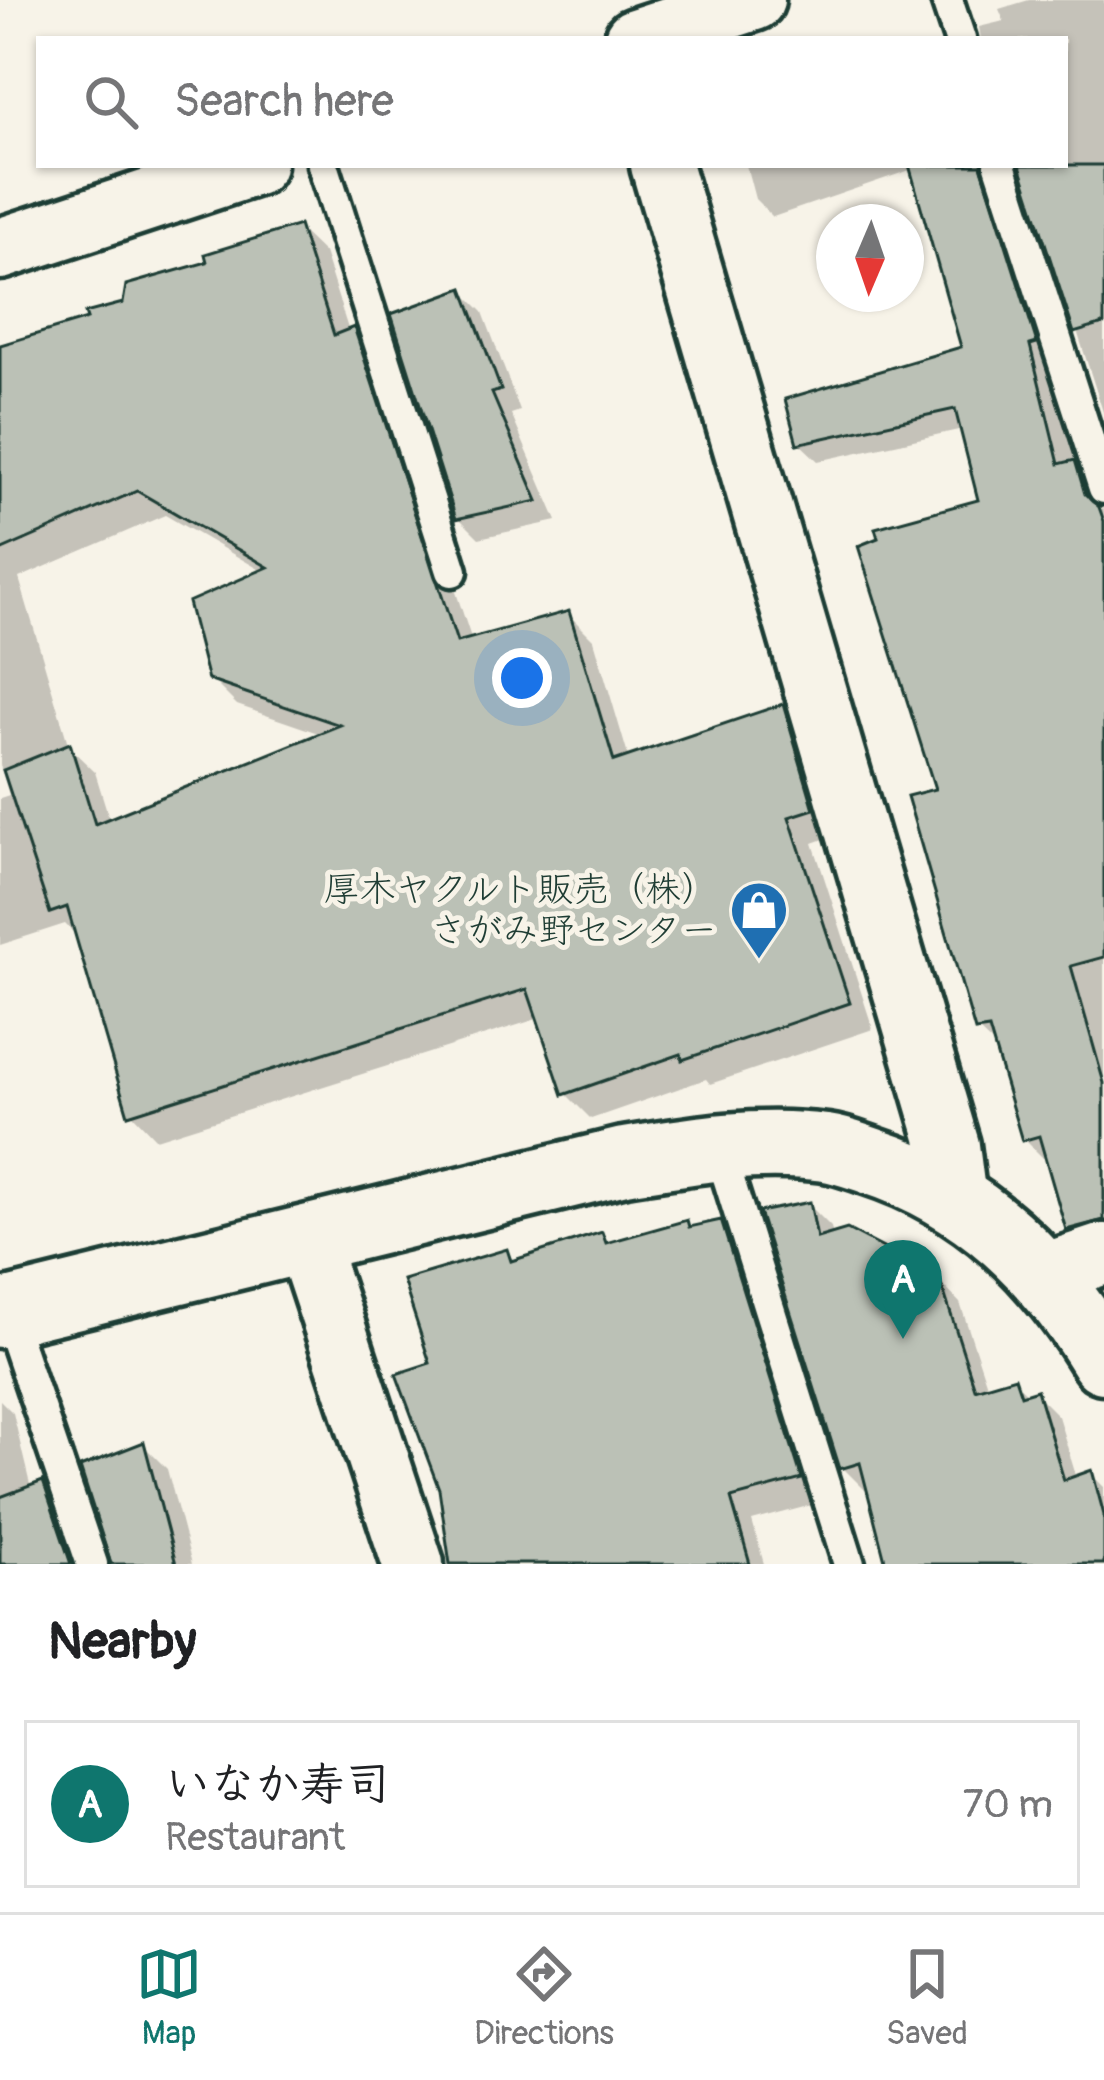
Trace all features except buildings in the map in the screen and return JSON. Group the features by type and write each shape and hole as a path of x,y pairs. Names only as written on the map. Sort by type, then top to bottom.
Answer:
{"street":[{"path":"644,36 754,0"},
{"path":"0,249 245,168"},
{"path":"662,168 949,1146 956,1200"},
{"path":"3,1314 624,1161 718,1145 832,1148 897,1169 1074,1264 1104,1360"},
{"path":"305,1237 413,1564"}],"lane":[{"path":"947,0 959,36"},
{"path":"324,168 452,571"},
{"path":"1001,168 1104,488"},
{"path":"718,1145 849,1564"},
{"path":"3,1314 92,1564"}],"place":[{"name":"厚木ヤクルト販売（株） さがみ野センター","path":"759,961"},
{"name":"いなか寿司","path":"903,1339"}]}
